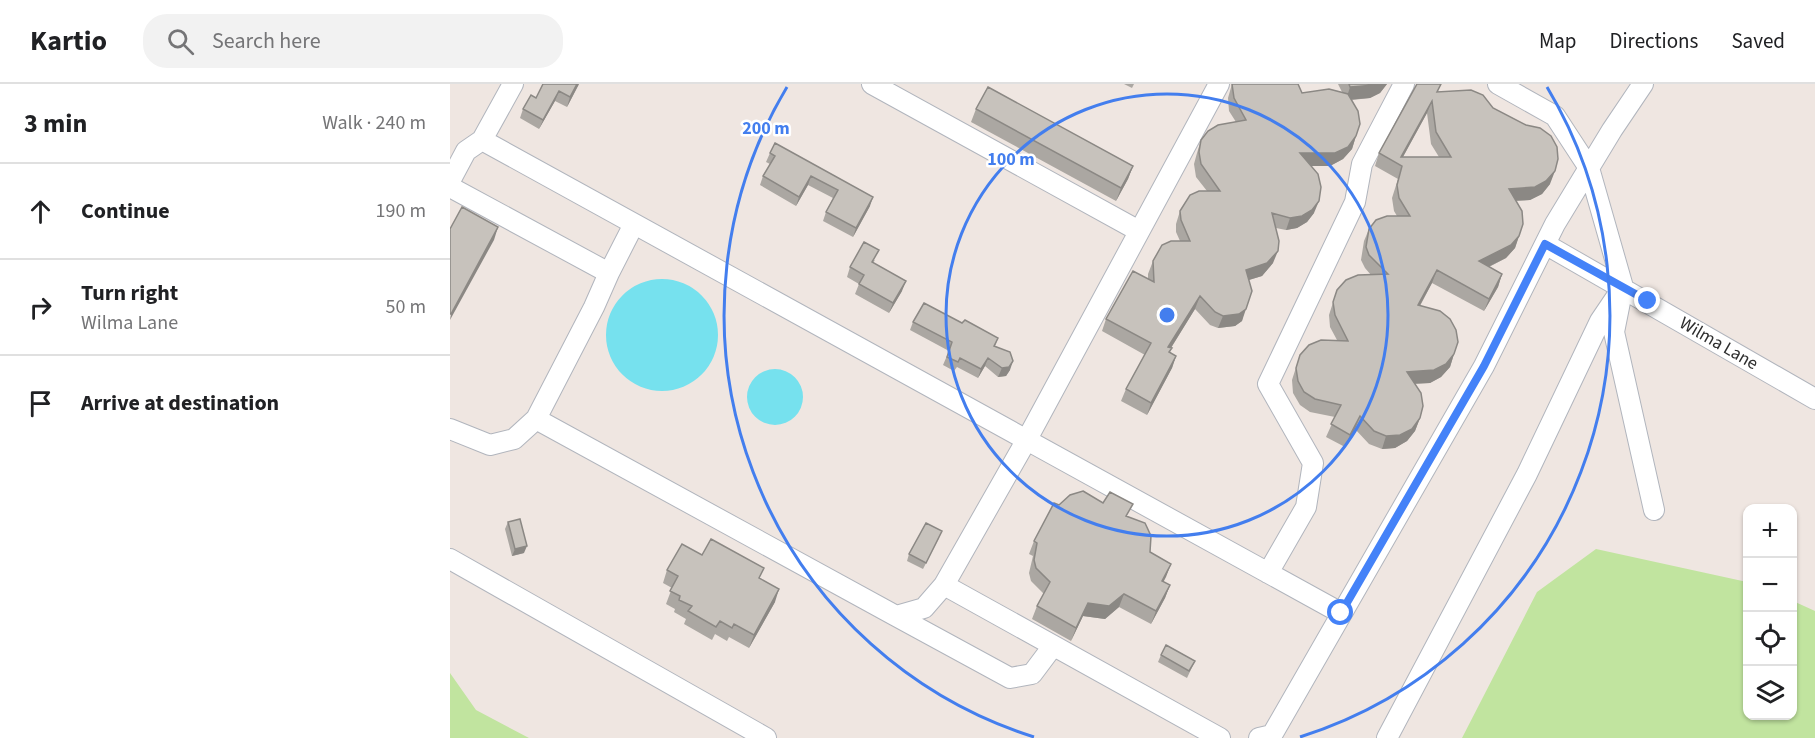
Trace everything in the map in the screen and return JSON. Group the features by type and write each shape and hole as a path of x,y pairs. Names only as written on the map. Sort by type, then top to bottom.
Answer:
{"lane":[{"path":"450,181 466,151 482,140 513,84"},
{"path":"872,84 1139,231"},
{"path":"896,616 924,608 944,585 1026,441 1219,84"},
{"path":"1268,573 1306,507 1313,462 1268,384 1355,202 1362,164 1404,84"},
{"path":"1498,84 1555,116 1589,168 1623,287 1614,332 1654,510"},
{"path":"1259,738 1272,735 1484,366 1545,244 1589,168 1643,84"},
{"path":"482,140 1341,613"},
{"path":"450,187 609,273"},
{"path":"450,429 490,445 514,439 536,419 634,224"},
{"name":"Wilma Lane","path":"1545,244 1815,399"},
{"path":"1387,738 1527,474 1600,321 1623,287"},
{"path":"536,419 1010,678 1032,674 1053,646"},
{"path":"450,559 766,738"},
{"path":"944,585 1220,738"}],"green space":[{"path":"1596,549 1743,581 1743,720 1797,720 1797,603 1815,611 1815,738 1462,738 1537,592"},
{"path":"450,673 476,710 529,738 450,738"}],"water":[{"path":"662,279 684,283 702,295 714,313 718,335 714,357 702,375 684,387 662,391 640,387 622,375 610,357 606,335 610,313 622,295 640,283"},
{"path":"775,369 786,371 795,377 801,386 803,397 801,408 795,417 786,423 775,425 764,423 755,417 749,408 747,397 749,386 755,377 764,371"}],"building":[{"path":"543,84 577,84 570,97 559,91 543,120 523,109 531,95 536,98"},
{"path":"1232,84 1298,84 1302,93 1329,89 1348,94 1358,111 1360,124 1356,136 1348,147 1335,153 1300,153 1318,174 1321,187 1319,201 1312,210 1302,216 1290,218 1272,213 1279,241 1278,251 1267,263 1246,270 1252,291 1246,309 1239,314 1223,316 1215,312 1200,296 1168,347 1172,348 1169,352 1176,356 1151,403 1126,389 1151,343 1106,319 1133,271 1154,282 1153,261 1162,245 1171,241 1190,241 1181,220 1180,211 1190,195 1199,191 1220,191 1201,164 1199,152 1201,140 1208,131 1218,125 1246,120 1234,98"},
{"path":"1349,84 1377,84 1350,87"},
{"path":"1417,84 1441,84 1437,92 1471,90 1483,95 1493,108 1526,125 1540,128 1551,136 1557,147 1558,159 1555,171 1546,181 1535,187 1509,189 1522,211 1523,224 1519,236 1511,245 1479,261 1502,274 1489,299 1437,270 1418,305 1440,311 1450,319 1456,330 1458,342 1454,354 1446,364 1434,370 1407,372 1421,393 1423,406 1420,418 1412,429 1400,435 1386,436 1374,431 1360,416 1350,435 1331,424 1341,405 1315,399 1304,392 1298,381 1296,368 1300,355 1309,345 1321,340 1348,341 1335,315 1333,302 1337,290 1346,280 1358,275 1388,274 1369,255 1366,247 1369,229 1376,220 1387,216 1410,216 1399,198 1397,185 1402,166 1379,153","holes":["1432,101 1436,132 1451,157 1401,157"]},
{"path":"988,87 1133,166 1121,188 976,109"},
{"path":"775,143 873,197 856,228 826,212 838,190 811,176 799,197 763,176 775,156 770,153"},
{"path":"462,207 498,227 450,314 450,229"},
{"path":"864,242 879,250 872,262 906,281 893,303 859,284 864,275 850,267"},
{"path":"924,303 962,323 965,320 998,338 994,346 1010,352 1013,361 1009,367 1002,368 988,358 981,369 960,358 958,362 947,357 952,342 913,322"},
{"path":"1083,491 1103,503 1110,492 1133,504 1126,516 1145,523 1151,536 1150,552 1171,564 1162,581 1170,585 1156,611 1124,594 1109,606 1088,603 1076,628 1037,606 1050,582 1036,568 1034,560 1037,543 1034,541 1054,503 1059,505 1070,495"},
{"path":"520,519 527,546 515,549 508,522"},
{"path":"926,523 942,531 926,563 909,554"},
{"path":"711,539 764,568 759,578 779,589 754,635 734,624 732,628 720,621 716,627 688,611 692,606 679,600 680,596 670,591 678,576 667,570 682,544 702,555"},
{"path":"1166,645 1195,661 1189,671 1161,655"}],"route":[{"path":"1341,613 1484,366 1545,244 1648,301"}]}
